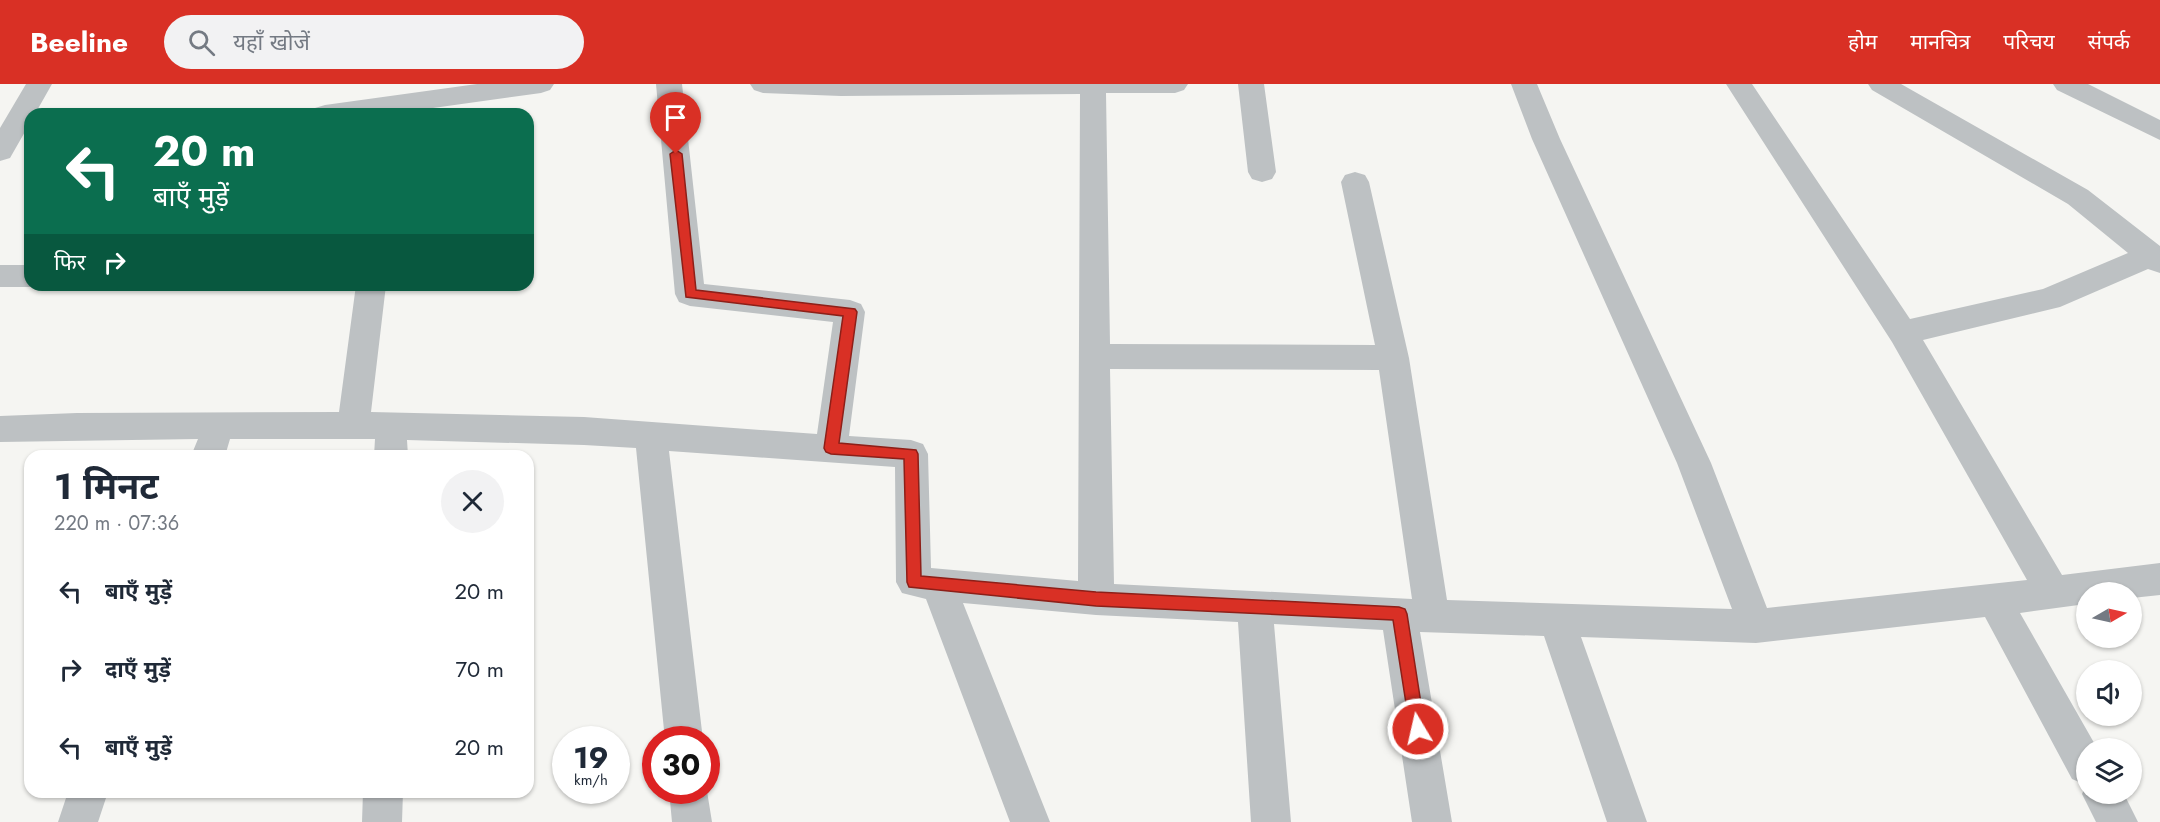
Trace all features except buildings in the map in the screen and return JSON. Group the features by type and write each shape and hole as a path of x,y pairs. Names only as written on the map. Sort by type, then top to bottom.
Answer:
{"street":[{"path":"27,108 39,84"},
{"path":"357,108 394,101 541,84"},
{"path":"669,84 690,294 850,312 831,448"},
{"path":"763,84 841,87 1175,84"},
{"path":"1251,84 1262,172"},
{"path":"1524,84 1546,139 1694,463 1756,626"},
{"path":"1739,84 1903,333 2054,592"},
{"path":"1881,84 2078,197 2156,258"},
{"path":"2066,84 2160,131"},
{"path":"1093,85 1096,599"},
{"path":"9,143 24,114"},
{"path":"1355,182 1393,358 1432,822"},
{"path":"1903,333 2049,299 2156,258"},
{"path":"0,276 24,276"},
{"path":"353,425 370,291"},
{"path":"1095,356 1393,358"},
{"path":"210,450 219,425"},
{"path":"0,429 353,425 391,441 584,431 911,454 914,582 1096,599 1416,615 1756,626 2160,579"},
{"path":"651,436 682,726"},
{"path":"938,584 1030,822"},
{"path":"1994,600 2076,748"},
{"path":"1255,607 1271,822"},
{"path":"1557,620 1627,822"},
{"path":"78,822 86,798"},
{"path":"382,798 382,822"},
{"path":"691,804 693,822"},
{"path":"2108,804 2118,822"}],"route":[{"path":"676,154 690,294 850,312 831,448 911,454 914,582 1096,599 1399,614 1418,729"}]}
